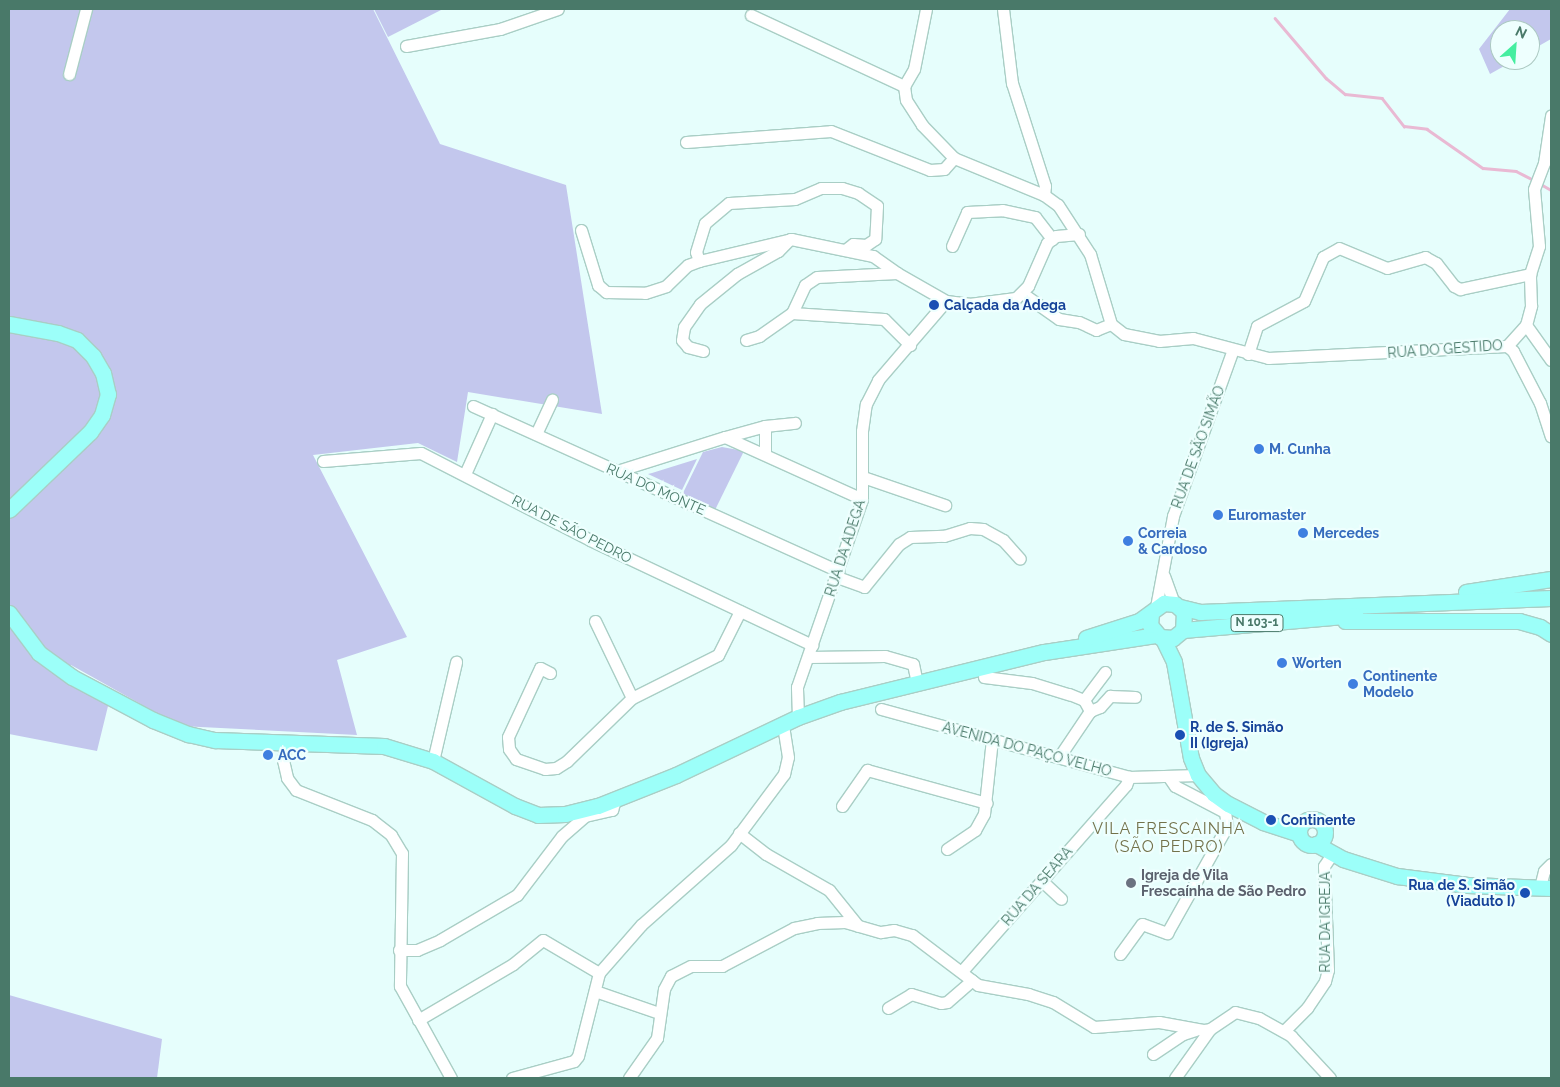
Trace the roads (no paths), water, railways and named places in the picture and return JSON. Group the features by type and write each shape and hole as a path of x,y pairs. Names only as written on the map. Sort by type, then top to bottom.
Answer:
{"main road":[{"path":"9,324 58,333 77,340 93,356 103,373 108,394 102,415 90,432 9,510"},
{"path":"1330,612 1512,587 1551,579"},
{"path":"1330,612 1551,598"},
{"path":"9,613 39,652 72,677 153,720 188,734 215,740 384,746 433,761 515,806 538,815 565,814 615,800 798,717 840,702 1044,652 1139,621 1164,603 1177,606 1186,618 1170,635 1044,652"},
{"name":"N 103-1","path":"1177,606 1200,612 1330,612"},
{"path":"1330,612 1340,615 1551,607"},
{"path":"1153,610 1150,626 1170,635"},
{"path":"1330,612 1519,621 1540,627 1551,634"},
{"name":"N 103-1","path":"1170,635 1330,612"},
{"path":"1170,635 1191,758 1198,775 1214,794 1228,804 1279,828 1301,829"},
{"path":"1301,829 1310,819 1318,821 1323,827 1320,840"},
{"path":"1301,829 1306,843 1320,840"},
{"path":"1320,840 1332,854 1397,876 1466,885 1546,887"}],"street":[{"path":"69,74 86,9"},
{"path":"406,46 500,29 558,9"},
{"path":"926,9 914,69 904,86 906,100 922,125 954,158 1044,195 1058,205 1090,254 1111,324 1096,330 1079,322 1059,319 1022,293"},
{"path":"1003,9 1012,83 1045,186 1044,195"},
{"path":"751,15 904,86"},
{"name":"RUA DO GESTIDO","path":"1111,324 1124,334 1159,341 1193,338 1268,358 1507,346 1526,324 1531,306 1530,274 1539,246 1534,190 1544,163 1551,116"},
{"path":"686,142 831,131 930,170 944,169 954,158"},
{"path":"699,261 696,252 705,223 728,202 795,199 821,188 842,188 858,193 877,206 875,239 866,245 853,244 845,250"},
{"path":"952,246 967,212 1002,210 1035,217 1052,239"},
{"path":"581,230 598,285 606,292 646,293 666,286 688,266 699,261 791,238 872,256 897,274 946,300 991,302 1022,293 1046,243 1052,239 1078,234"},
{"path":"703,351 688,347 682,340 684,327 700,304 737,274 778,251 791,238"},
{"path":"1248,354 1257,326 1304,301 1323,257 1339,248 1387,268 1425,257 1436,262 1454,286 1460,289 1530,274"},
{"path":"746,340 759,336 792,312 805,285 817,277 897,274"},
{"name":"RUA DA ADEGA","path":"798,717 797,687 838,574 862,499 864,477 862,430 866,404 878,380 910,345 946,300"},
{"path":"792,312 884,318 910,345"},
{"path":"1526,324 1551,360"},
{"path":"1507,346 1513,351 1540,403 1551,436"},
{"name":"RUA DE SÃO SIMÃO","path":"1153,610 1164,576 1173,516 1233,349"},
{"path":"536,434 552,399"},
{"name":"RUA DO MONTE","path":"473,406 617,471 864,587 899,544 910,537 944,536 970,528 983,529 1003,540 1020,559"},
{"path":"465,474 492,414"},
{"path":"617,471 725,437 766,426 795,423"},
{"path":"765,454 766,426"},
{"path":"725,437 862,499"},
{"name":"RUA DE SÃO PEDRO","path":"323,461 421,453 590,540 812,645"},
{"path":"864,477 946,505"},
{"name":"RUA DE SÃO SIMÃO","path":"1164,576 1177,606"},
{"path":"550,673 540,668 508,738 509,749 516,759 545,769 556,768 567,761 632,698 718,656 740,611"},
{"path":"595,621 632,698"},
{"path":"808,657 885,656 913,664 917,682"},
{"path":"433,761 456,662"},
{"path":"1084,700 1105,672"},
{"path":"984,676 1032,683 1084,700 1090,711"},
{"path":"1059,757 1090,711 1100,707 1110,696 1135,697"},
{"name":"AVENIDA DO PAÇO VELHO","path":"881,709 1130,777 1198,775"},
{"path":"512,1078 574,1061 583,1045 599,973 641,925 702,874 739,833 784,774 788,757 783,724"},
{"path":"947,849 975,830 986,803 992,739"},
{"path":"286,744 283,760 287,778 296,790 377,823 391,835 402,853 399,950 400,986 451,1078"},
{"path":"1120,954 1142,924 1167,933 1227,826 1225,812 1175,786 1172,776 1191,758"},
{"path":"842,806 867,770 986,803"},
{"name":"RUA DA SEARA","path":"962,971 1126,785 1130,777"},
{"path":"399,950 417,950 440,940 517,895 562,836 586,816 612,810 615,800"},
{"path":"739,833 766,854 829,890 858,926"},
{"name":"RUA DA IGREJA","path":"1284,1031 1307,1008 1325,981 1328,970 1324,866 1332,854"},
{"path":"1546,887 1544,871 1551,864"},
{"path":"1042,881 1061,899"},
{"path":"629,1078 657,1038 659,1012 664,989 671,976 691,966 722,966 794,928 817,923 845,922 912,935 978,985 1028,994 1053,1002 1094,1027 1159,1022 1197,1029 1210,1029"},
{"path":"418,1020 513,964 543,940 599,973"},
{"path":"888,1008 911,994 941,1004 947,1002 972,980"},
{"path":"596,991 659,1012"},
{"path":"1175,1078 1210,1029 1234,1012 1259,1018 1284,1031 1330,1078"},
{"path":"1153,1054 1182,1034 1197,1029"}],"waterway":[{"path":"1275,18 1326,78 1345,94 1382,98 1404,126 1427,129 1483,168 1516,171 1534,180"},
{"path":"1539,183 1551,190"}],"place":[{"name":"Calçada da Adega","path":"934,305"},
{"name":"M. Cunha","path":"1259,449"},
{"name":"Euromaster","path":"1218,515"},
{"name":"Mercedes","path":"1303,533"},
{"name":"Correia & Cardoso","path":"1128,541"},
{"name":"Worten","path":"1282,663"},
{"name":"Continente Modelo","path":"1353,684"},
{"name":"R. de S. Simão II (Igreja)","path":"1180,735"},
{"name":"ACC","path":"268,755"},
{"name":"Continente","path":"1271,820"},
{"name":"Igreja de Vila Frescaínha de São Pedro","path":"1131,883"},
{"name":"Rua de S. Simão (Viaduto I)","path":"1525,893"}],"district":[{"name":"VILA FRESCAINHA (SÃO PEDRO)","path":"1169,838"}]}
